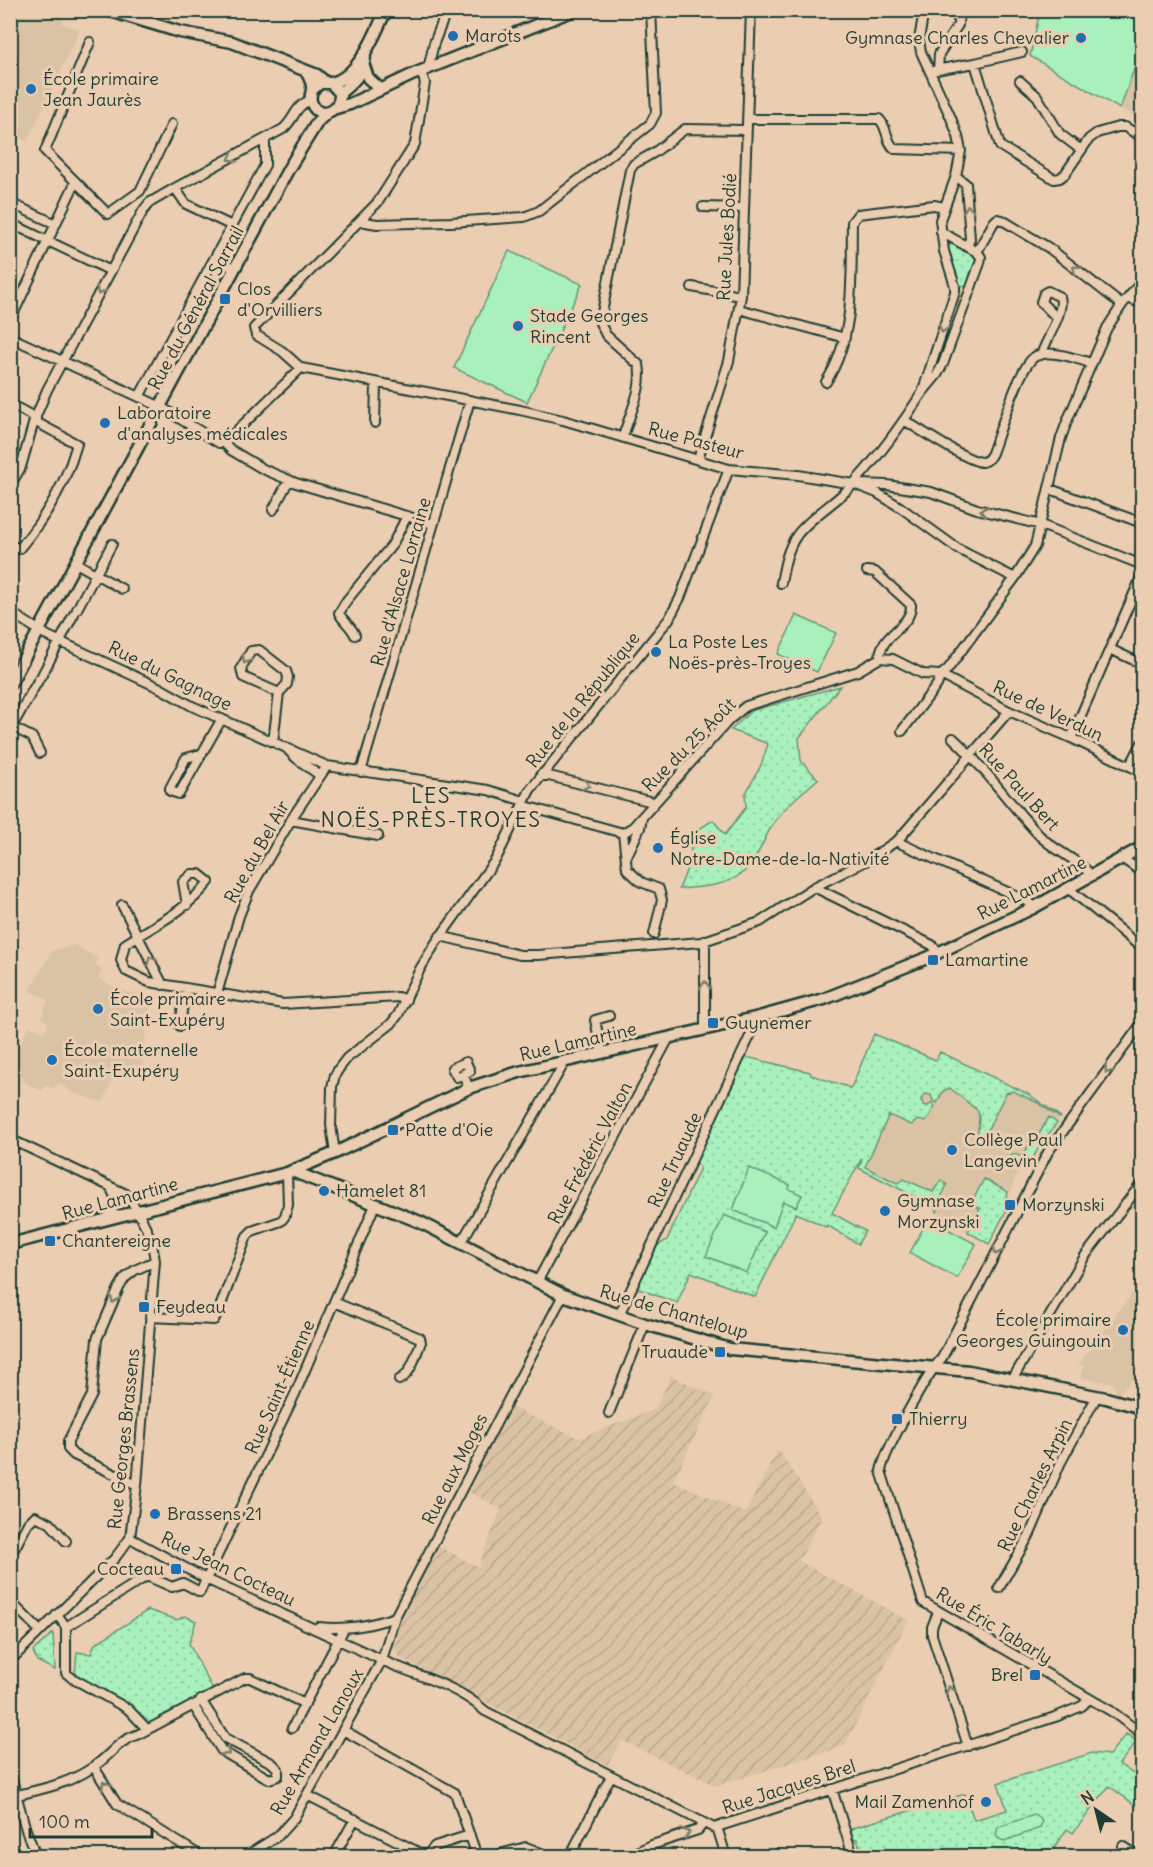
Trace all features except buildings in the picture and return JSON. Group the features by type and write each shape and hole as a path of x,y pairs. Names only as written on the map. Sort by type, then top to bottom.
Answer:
{"street":[{"path":"107,10 180,32 232,42 321,77 340,94 351,97 382,88"},
{"path":"224,443 301,368 282,351 256,335 254,328 378,202 416,144 424,70 447,10"},
{"path":"306,71 311,80 312,99 318,111 332,110 424,70 574,10"},
{"path":"360,221 377,224 471,220 524,217 539,211 654,119 656,113 651,10"},
{"name":"Rue Jules Bodié","path":"698,459 729,361 741,296 751,10"},
{"path":"922,393 955,292 944,251 940,220 956,176 960,152 958,136 934,70 921,52 919,40 924,10"},
{"path":"934,70 939,54 958,25 959,10"},
{"path":"10,486 21,467 35,419 47,390 149,203 265,140 289,124 297,108 312,99 315,86 339,81 350,72 365,53 382,11"},
{"path":"90,42 45,151 108,214 140,191 172,124"},
{"path":"934,70 1023,52"},
{"path":"365,53 364,66 368,78 382,88"},
{"path":"975,63 1000,146 1054,179 1065,174 1089,139 1097,133 1125,127 1143,137"},
{"path":"332,110 340,94 353,82 364,66"},
{"path":"1020,81 1037,96 1060,134 1081,150"},
{"name":"Rue du Général Sarrail","path":"289,168 308,126 312,99"},
{"name":"Rue du Général Sarrail","path":"10,684 289,168 318,121 332,110"},
{"path":"747,119 879,119 884,124 889,143 895,149 960,152"},
{"path":"623,437 641,372 639,365 606,335 600,323 630,170 634,164 655,152 685,129 746,130"},
{"name":"Rue du Général Sarrail","path":"139,397 265,165 265,140"},
{"path":"956,176 966,184 970,238 967,247"},
{"path":"10,321 75,183"},
{"path":"176,188 186,204 232,226"},
{"path":"10,203 56,224"},
{"path":"826,382 835,368 849,319 854,217 858,214 934,205 944,207"},
{"path":"703,207 744,208"},
{"path":"977,252 994,222 997,219 1002,220 1049,248 1122,305"},
{"path":"10,223 111,271"},
{"path":"781,583 788,552 795,537 854,484 904,420 943,364 981,257 977,252 941,232"},
{"path":"215,258 235,269"},
{"path":"902,731 938,685 941,675 973,637 1035,546 1061,438 1091,363 1107,328 1122,305 1143,281"},
{"path":"692,287 741,296"},
{"path":"955,292 969,293"},
{"path":"1128,298 1143,304"},
{"path":"739,309 845,338"},
{"path":"1041,355 1057,318"},
{"path":"10,337 161,407 224,443 231,450 262,469 289,480 433,524"},
{"path":"904,420 982,462 988,460 1029,361 1047,354 1091,363"},
{"name":"Rue Pasteur","path":"301,368 563,420 729,469 798,475 854,484 877,493 958,549 1015,578"},
{"path":"375,423 376,384"},
{"name":"Rue d'Alsace Lorraine","path":"362,772 470,400"},
{"path":"10,405 77,444 64,482 38,527 19,549 10,544"},
{"name":"Rue de la République","path":"335,1153 331,1125 332,1087 335,1075 347,1058 391,1024 440,936 496,859 523,803 541,774 669,619 682,592 729,469"},
{"path":"273,510 289,480"},
{"path":"854,484 887,485 931,492 977,509 1041,525 1143,565"},
{"path":"900,507 903,495 909,489"},
{"path":"1050,489 1143,523"},
{"path":"355,635 339,613 392,545 407,516"},
{"path":"40,753 32,737 11,728 112,544"},
{"path":"76,563 122,589"},
{"path":"867,571 875,572 911,605 911,611 906,619 879,651 880,658 892,659 923,674 941,675"},
{"path":"1071,738 1143,575"},
{"name":"Rue du Gagnage","path":"10,612 39,632 327,766 488,790 523,803 626,832"},
{"path":"1110,649 1143,664"},
{"path":"273,742 279,693 287,684 288,677 286,671 259,650 251,651 241,668 243,677 279,693"},
{"name":"Rue du 25 Août","path":"626,832 729,720 746,706 858,671 880,658"},
{"name":"Rue de Verdun","path":"941,675 1009,711 1143,772"},
{"path":"440,936 520,955 538,955 705,941 760,922 814,887 868,860 898,840 1009,711"},
{"path":"201,754 186,758 170,791 179,794 222,718"},
{"name":"Rue Paul Bert","path":"953,738 972,755 1039,835 1086,868 1092,876"},
{"path":"1130,766 1143,743"},
{"name":"Rue du Gagnage","path":"287,749 320,775"},
{"name":"Rue du Bel Air","path":"217,994 239,916 249,891 291,820 327,766"},
{"path":"541,774 653,802"},
{"path":"626,860 643,814"},
{"path":"291,820 378,836"},
{"path":"626,832 635,839"},
{"path":"626,832 627,869 641,882 659,889 662,900 654,934"},
{"path":"898,840 902,844 1029,903 1033,908"},
{"name":"Rue Lamartine","path":"10,1244 289,1172 335,1153 470,1088 519,1072 759,1017 851,989 1033,908 1143,848"},
{"path":"1123,859 1143,872"},
{"path":"814,887 932,945 938,952"},
{"path":"1069,889 1143,948"},
{"path":"122,905 163,985"},
{"path":"187,905 125,944 121,960 126,971 149,982 163,985 283,1004 388,997 406,1000"},
{"path":"705,941 705,1030"},
{"path":"180,1026 185,989"},
{"path":"602,1053 595,1020 609,1016"},
{"name":"Rue Truaude","path":"618,1315 759,1017"},
{"name":"Rue Éric Tabarly","path":"1143,1023 1048,1152 942,1358 932,1367 885,1458 881,1471 923,1602 1112,1711 1143,1734"},
{"name":"Rue Frédéric Valton","path":"537,1282 669,1038"},
{"path":"461,1243 566,1060"},
{"path":"463,1074 470,1088"},
{"path":"10,1139 126,1194 138,1210"},
{"path":"150,1317 214,1320 247,1236 252,1231 281,1221 285,1216 288,1205 289,1172"},
{"name":"Rue de Chanteloup","path":"289,1172 420,1222 562,1295 645,1324 730,1349 969,1371 1097,1396 1143,1408"},
{"path":"1012,1380 1085,1256 1143,1183"},
{"path":"104,1220 116,1206 110,1186"},
{"name":"Rue Saint-Étienne","path":"206,1579 295,1394 375,1205"},
{"name":"Rue Georges Brassens","path":"10,1661 115,1558 130,1538 137,1485 154,1261 153,1245 138,1210"},
{"path":"137,1485 74,1455 68,1449 68,1441 92,1395 97,1339 119,1288 125,1278 135,1270 154,1261"},
{"name":"Rue aux Moges","path":"382,1660 395,1617 562,1295"},
{"path":"334,1302 420,1338 422,1342 405,1378 399,1380"},
{"path":"609,1413 645,1324"},
{"name":"Rue Charles Arpin","path":"999,1588 1030,1534 1061,1462 1097,1396"},
{"path":"10,1557 28,1522 35,1516 50,1523 66,1541"},
{"name":"Rue Jean Cocteau","path":"130,1538 206,1579 382,1660"},
{"path":"66,1627 147,1576 172,1587 183,1582 200,1592 206,1579"},
{"path":"10,1601 40,1631"},
{"path":"938,1612 932,1627 932,1635 968,1746"},
{"path":"57,1614 66,1627 66,1672 72,1678 128,1709 147,1729"},
{"name":"Rue Jean Cocteau","path":"312,1627 344,1629 370,1626 395,1617"},
{"path":"292,1728 344,1629"},
{"name":"Rue Jacques Brel","path":"382,1660 413,1671 475,1701 485,1711 714,1827 1058,1716 1082,1706 1089,1699"},
{"name":"Rue Armand Lanoux","path":"246,1857 286,1828 294,1818 382,1660"},
{"path":"15,1798 77,1777 94,1767 125,1739 139,1734 236,1682 250,1678 305,1704"},
{"path":"192,1705 222,1751 269,1779 278,1776 279,1768 225,1737 201,1700"},
{"path":"343,1730 456,1792 477,1857"},
{"path":"94,1767 117,1804 201,1857"},
{"path":"10,1772 15,1798 36,1857"},
{"path":"570,1857 611,1776"},
{"path":"832,1789 853,1857"},
{"path":"307,1795 426,1857 435,1846 470,1835"},
{"path":"334,1857 355,1820"},
{"path":"628,1857 652,1845 698,1830 704,1823"},
{"path":"717,1827 726,1857"},
{"path":"1124,1846 1138,1857"},
{"path":"492,1857 526,1847 549,1857"}],"shaded area":[{"name":"École primaire Jean Jaurès","path":"11,10 67,11 62,23 80,30 27,142 11,134"},
{"path":"1142,46 1142,120 1120,109"},
{"name":"École primaire Saint-Exupéry","path":"74,945 99,959 95,965 103,970 98,978 117,989 152,998 140,1071 117,1069 103,1102 75,1094 58,1083 54,1089 46,1085 42,1091 22,1081 20,1067 11,1062 29,1026 44,1032 49,1023 41,1018 48,1000 29,991 52,951"},
{"name":"Collège Paul Langevin","path":"940,1052 1028,1094 1061,1117 1040,1145 1029,1166 1020,1168 1008,1197 1010,1203 989,1244 942,1218 943,1215 933,1206 859,1168 864,1154 924,1054 936,1060"},
{"name":"École primaire Georges Guingouin","path":"1133,1292 1142,1299 1142,1370 1118,1394 1114,1393 1116,1390 1112,1383 1082,1378 1081,1371 1085,1368 1079,1364"},
{"path":"671,1376 715,1396 673,1481 745,1513 778,1449 822,1517 799,1561 908,1620 845,1746 716,1786 622,1741 607,1765 399,1657 392,1643 403,1613 437,1545 478,1567 501,1509 469,1492 511,1407 579,1438 655,1409"}],"green space":[{"path":"1040,11 1142,11 1142,46 1120,109 1030,56"},
{"path":"955,243 973,253 977,259 969,284 961,286 957,282 947,249"},
{"name":"Stade Georges Rincent","path":"509,251 582,284 527,402 454,368"},
{"path":"796,615 836,633 817,672 778,654"},
{"path":"840,686 799,738 801,761 818,779 795,798 780,815 752,863 741,874 727,882 679,889 690,856 690,835 713,820 725,835 746,807 745,795 761,765 768,744 731,730 751,711"},
{"path":"874,1034 936,1060 940,1052 1028,1094 1061,1117 1013,1091 1006,1093 980,1145 977,1143 978,1111 950,1088 943,1091 937,1103 933,1101 931,1095 925,1094 921,1099 923,1105 928,1106 932,1103 935,1106 926,1122 918,1120 911,1125 889,1115 865,1167 895,1182 899,1183 904,1179 933,1192 941,1180 947,1185 937,1212 933,1206 859,1168 862,1158 832,1213 865,1231 858,1244 827,1225 826,1227 796,1213 755,1297 691,1272 677,1303 636,1288 657,1246 667,1240 700,1168 696,1162 746,1057 810,1072 811,1075 851,1088"},
{"path":"1049,1117 1057,1123 1040,1145 1029,1166 1020,1168 1009,1161 1015,1154 1022,1157 1032,1140 1035,1141"},
{"path":"749,1168 790,1185 789,1189 802,1195 796,1207 783,1201 774,1227 733,1210"},
{"path":"984,1179 1008,1192 1006,1198 1010,1203 989,1244 968,1232 980,1208 971,1204"},
{"path":"724,1215 765,1232 747,1273 706,1256"},
{"path":"928,1219 976,1244 957,1278 910,1253"},
{"path":"148,1610 177,1620 185,1616 196,1621 189,1644 213,1690 149,1724 129,1704 75,1675 77,1652 91,1654 95,1644"},
{"path":"53,1633 55,1670 37,1661 33,1651"},
{"path":"1126,1734 1137,1741 1119,1764 1142,1780 1142,1810 1109,1786 1073,1833 1067,1829 1049,1856 863,1856 857,1839 854,1840 851,1830 853,1828 965,1794 974,1820 1007,1810 998,1783 1092,1753 1109,1755"},
{"path":"1034,1815 1040,1818 1042,1823 1040,1828 1004,1841 996,1835 998,1827"}],"place":[{"name":"Marots","path":"453,36"},
{"name":"Gymnase Charles Chevalier","path":"1081,38"},
{"name":"École primaire Jean Jaurès","path":"31,89"},
{"name":"Clos d'Orvilliers","path":"225,299"},
{"name":"Stade Georges Rincent","path":"518,326"},
{"name":"Laboratoire d'analyses médicales","path":"105,423"},
{"name":"La Poste Les Noës-près-Troyes","path":"656,652"},
{"name":"Église Notre-Dame-de-la-Nativité","path":"658,848"},
{"name":"Lamartine","path":"933,960"},
{"name":"École primaire Saint-Exupéry","path":"98,1009"},
{"name":"Guynemer","path":"713,1023"},
{"name":"École maternelle Saint-Exupéry","path":"52,1060"},
{"name":"Patte d'Oie","path":"393,1130"},
{"name":"Collège Paul Langevin","path":"952,1150"},
{"name":"Hamelet 81","path":"324,1191"},
{"name":"Morzynski","path":"1010,1205"},
{"name":"Gymnase Morzynski","path":"885,1211"},
{"name":"Chantereigne","path":"50,1241"},
{"name":"Feydeau","path":"144,1307"},
{"name":"École primaire Georges Guingouin","path":"1123,1330"},
{"name":"Truaude","path":"720,1352"},
{"name":"Thierry","path":"897,1419"},
{"name":"Brassens 21","path":"155,1514"},
{"name":"Cocteau","path":"176,1569"},
{"name":"Brel","path":"1035,1675"},
{"name":"Mail Zamenhof","path":"986,1802"}],"district":[{"name":"LES NOËS-PRÈS-TROYES","path":"431,808"}]}
